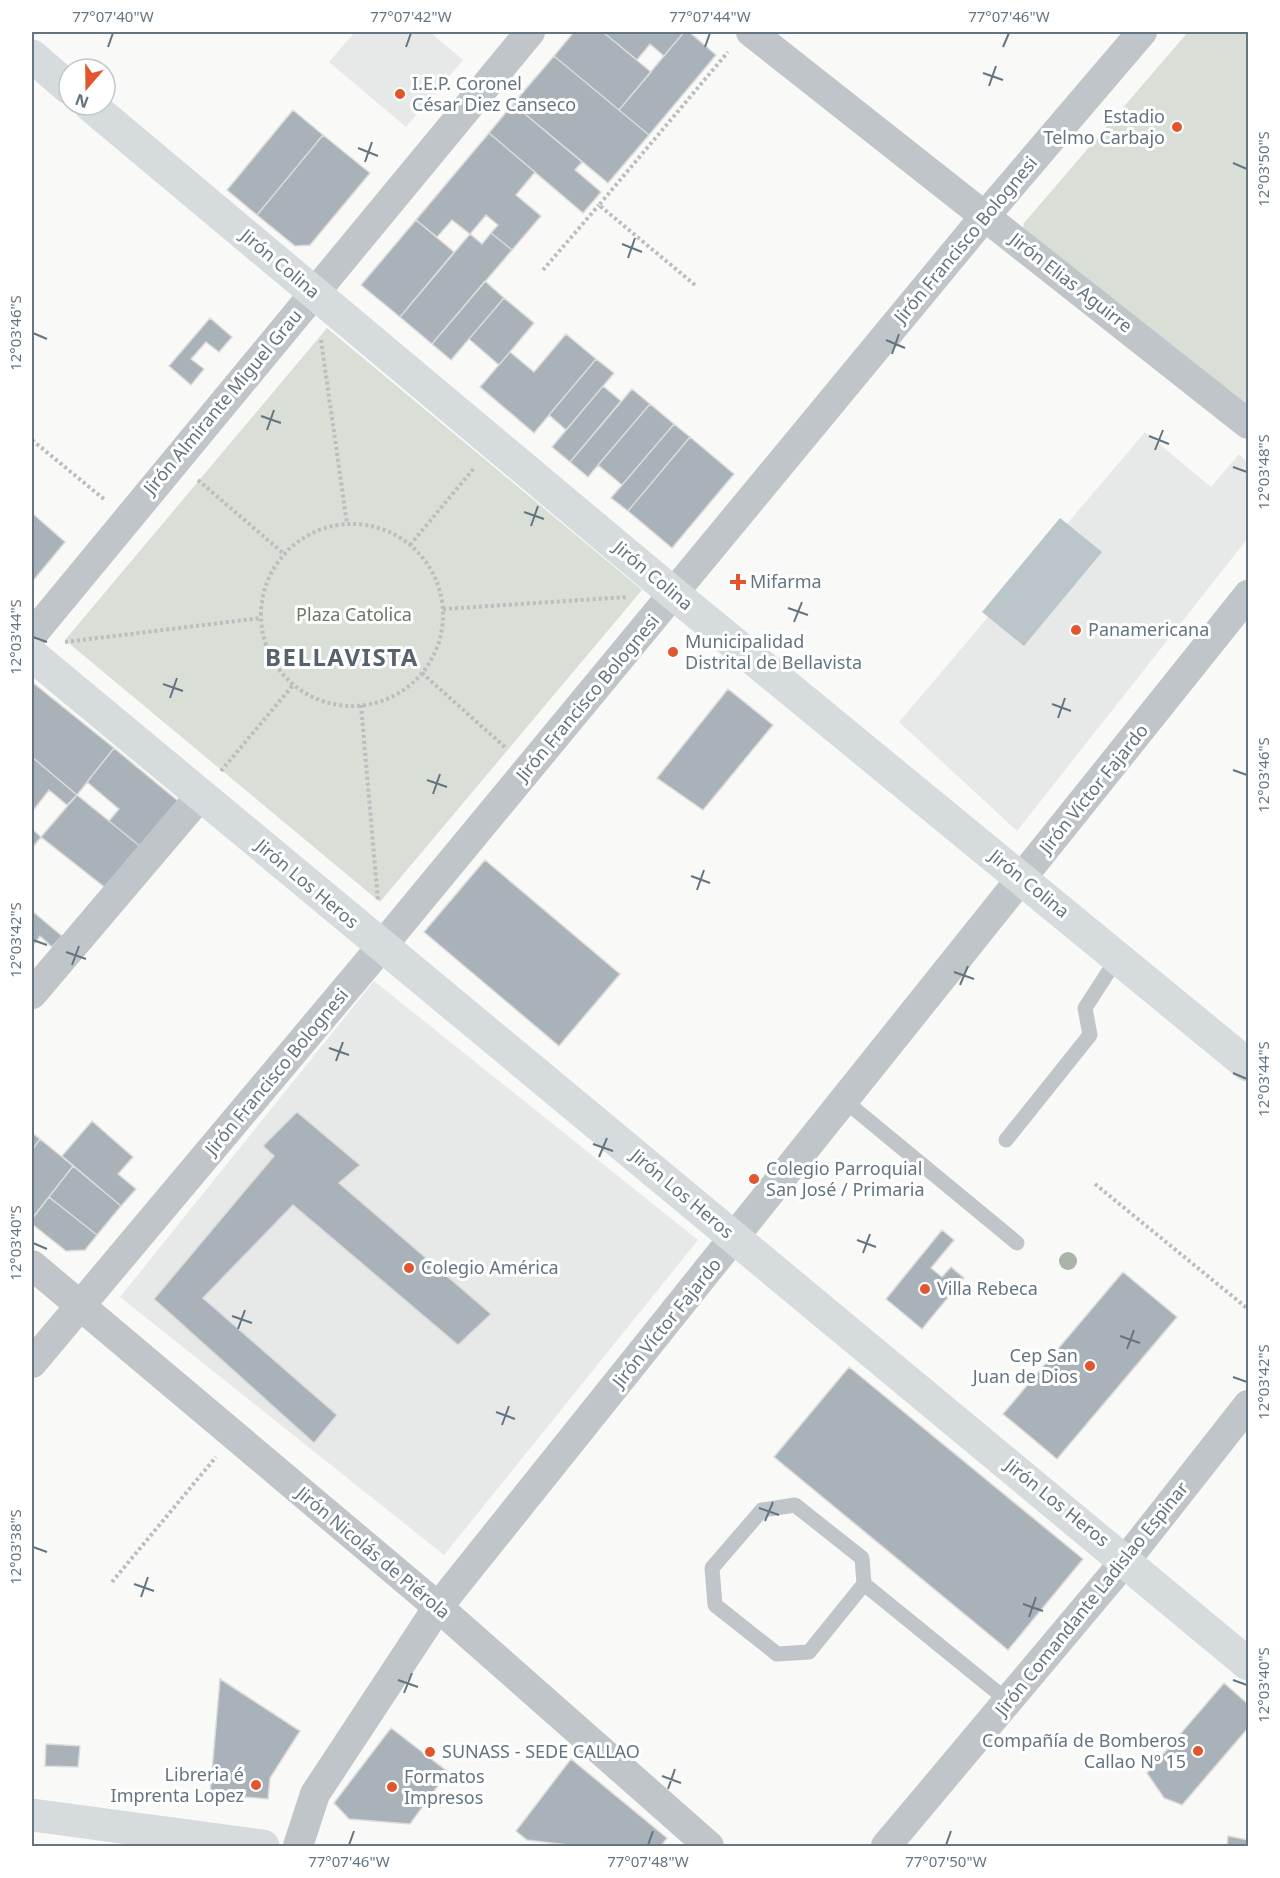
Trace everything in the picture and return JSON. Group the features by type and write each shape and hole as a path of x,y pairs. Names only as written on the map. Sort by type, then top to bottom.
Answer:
{"street":[{"name":"Jirón Almirante Miguel Grau","path":"39,644 126,518 530,32"},
{"name":"Jirón Francisco Bolognesi","path":"32,1363 382,946 985,216 1142,32"},
{"name":"Jirón Elias Aguirre","path":"740,41 985,216 1248,424"},
{"path":"32,56 57,78"},
{"name":"Jirón Colina","path":"104,117 674,594 1023,878 1248,1065"},
{"name":"Jirón Víctor Fajardo","path":"298,1846 315,1794 438,1607 1248,596"},
{"name":"Jirón Los Heros","path":"39,644 201,795 1126,1560 1248,1664"},
{"path":"32,994 201,795"},
{"name":"Jirón Nicolás de Piérola","path":"32,1265 438,1607 709,1846"},
{"name":"Jirón Comandante Ladislao Espinar","path":"886,1846 1126,1560 1248,1405"},
{"path":"32,1815 263,1846"}],"lane":[{"path":"1006,1140 1090,1035 1085,1008 1118,957"},
{"path":"845,1101 1017,1243"},
{"path":"864,1584 809,1652 777,1654 715,1605 712,1568 762,1510 795,1505 862,1558 864,1584 1008,1701"}],"path":[{"path":"543,270 740,41"},
{"path":"599,205 695,285"},
{"path":"315,293 346,524"},
{"path":"32,440 126,518"},
{"path":"410,545 494,443"},
{"path":"174,460 284,554"},
{"path":"346,524 382,529 410,545 434,575 443,609 438,644 422,673 396,694 361,705 331,703 315,698 294,684 277,666 268,651 261,618 266,585 284,554 312,533 346,524"},
{"path":"443,609 674,594"},
{"path":"39,644 261,618"},
{"path":"422,673 529,768"},
{"path":"201,795 294,684"},
{"path":"361,705 382,946"},
{"path":"1095,1184 1248,1310"},
{"path":"112,1582 234,1436"}],"shaded area":[{"name":"I.E.P. Coronel César Diez Canseco","path":"355,32 430,32 463,60 406,127 329,62"},
{"name":"Panamericana","path":"1145,432 1211,487 1239,454 1248,463 1248,538 1017,831 899,722"},
{"path":"1060,518 1102,552 1024,646 982,612"},
{"name":"Colegio América","path":"374,981 698,1240 444,1555 120,1297"}],"green space":[{"name":"Estadio Telmo Carbajo","path":"1188,32 1248,32 1248,415 1022,238 1024,223"},
{"name":"Plaza Catolica","path":"327,328 642,590 380,902 65,640"}],"building":[{"path":"574,32 603,32 651,72 619,110 554,56"},
{"path":"603,32 684,32 664,56 650,44 637,60"},
{"path":"684,32 689,32 716,55 649,135 619,110"},
{"path":"554,56 649,135 608,183 513,104"},
{"path":"513,104 582,162 575,170 601,192 583,213 489,133"},
{"path":"293,110 323,135 257,215 227,190"},
{"path":"489,133 535,172 516,195 541,216 512,250 491,233 498,225 486,215 470,234 452,220 437,237 416,220"},
{"path":"323,135 370,173 310,245 295,246 257,215"},
{"path":"416,220 454,252 400,317 361,285"},
{"path":"491,233 512,250 432,344 400,317 470,234 482,244"},
{"path":"485,281 504,298 451,360 432,344"},
{"path":"504,298 534,323 499,365 469,339"},
{"path":"210,318 232,337 219,352 206,342 191,359 204,369 191,385 169,366"},
{"path":"566,334 596,359 534,433 480,387 510,352 534,372"},
{"path":"596,359 614,373 566,430 549,415"},
{"path":"603,386 621,401 570,462 552,447"},
{"path":"632,389 650,404 588,477 570,462"},
{"path":"650,404 674,424 622,485 598,465"},
{"path":"674,424 690,437 628,511 611,498"},
{"path":"690,437 734,474 672,548 628,511"},
{"path":"32,513 65,542 32,582"},
{"path":"32,682 114,748 77,795 32,757"},
{"path":"728,689 773,725 703,810 657,778"},
{"path":"114,748 178,801 141,847 109,821 119,809 87,782"},
{"path":"32,757 77,795 67,805 49,790 32,812"},
{"path":"77,795 141,847 107,889 41,837"},
{"path":"32,829 41,837 32,848"},
{"path":"485,860 620,974 559,1046 424,932"},
{"path":"32,911 62,936 52,947 40,936 32,947"},
{"path":"297,1112 360,1165 339,1183 491,1314 458,1345 293,1205 203,1298 337,1415 314,1443 154,1299 274,1156 263,1146"},
{"path":"92,1121 133,1157 118,1174 136,1189 121,1206 62,1156"},
{"path":"32,1133 40,1139 32,1150"},
{"path":"40,1139 73,1166 34,1216 32,1214 32,1150"},
{"path":"73,1166 121,1206 97,1235 49,1197"},
{"path":"49,1197 97,1235 85,1250 66,1251 32,1224 32,1219"},
{"name":"Villa Rebeca","path":"942,1230 954,1240 931,1268 942,1277 951,1267 964,1278 922,1329 886,1299"},
{"name":"Cep San Juan de Dios","path":"1123,1272 1177,1317 1057,1459 1003,1414"},
{"path":"849,1367 1083,1559 1008,1650 774,1457"},
{"path":"220,1679 300,1731 270,1778 268,1799 210,1794"},
{"name":"Compañía de Bomberos Callao Nº 15","path":"1224,1683 1248,1704 1248,1728 1182,1805 1164,1798 1147,1773"},
{"name":"Formatos Impresos","path":"391,1728 448,1772 410,1824 349,1819 334,1803"},
{"path":"46,1744 80,1746 78,1767 45,1766"},
{"path":"571,1759 667,1838 661,1846 577,1846 527,1840 516,1831"},
{"path":"1228,1836 1248,1840 1248,1846 1227,1846"}],"place":[{"name":"I.E.P. Coronel César Diez Canseco","path":"400,94"},
{"name":"Estadio Telmo Carbajo","path":"1177,127"},
{"name":"Mifarma","path":"738,582"},
{"name":"Panamericana","path":"1076,630"},
{"name":"Municipalidad Distrital de Bellavista","path":"673,652"},
{"name":"Colegio Parroquial San José / Primaria","path":"754,1179"},
{"name":"Colegio América","path":"409,1268"},
{"name":"Villa Rebeca","path":"925,1289"},
{"name":"Cep San Juan de Dios","path":"1090,1366"},
{"name":"Compañía de Bomberos Callao Nº 15","path":"1198,1751"},
{"name":"SUNASS - SEDE CALLAO","path":"430,1752"},
{"name":"Libreria é Imprenta Lopez","path":"256,1785"},
{"name":"Formatos Impresos","path":"392,1787"}],"district":[{"name":"BELLAVISTA","path":"342,658"}]}
